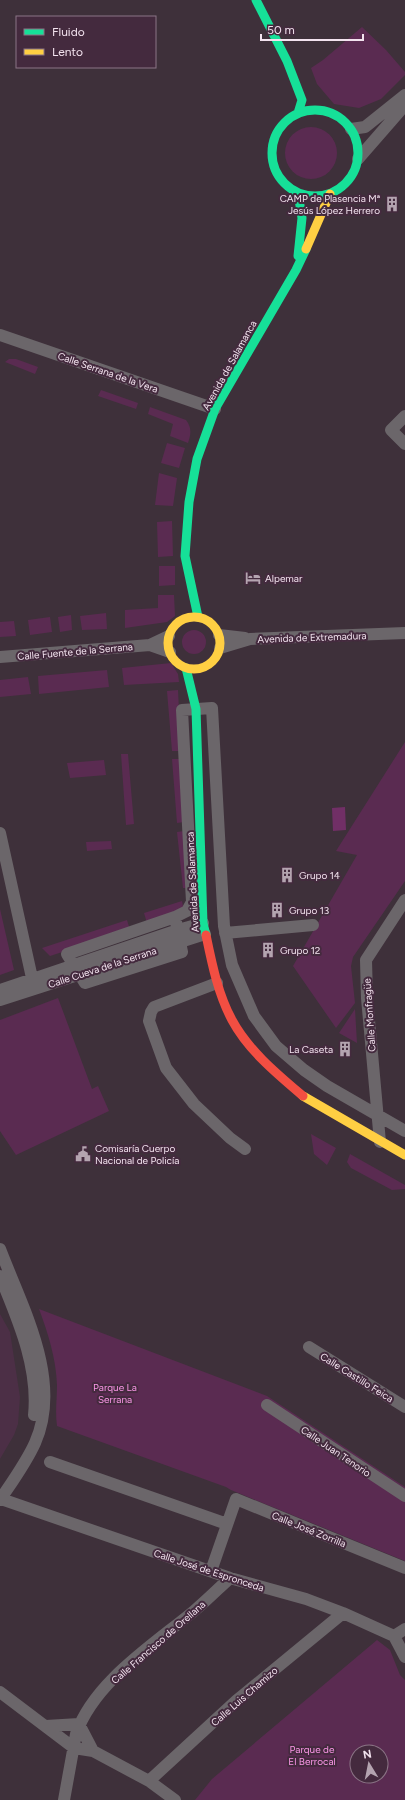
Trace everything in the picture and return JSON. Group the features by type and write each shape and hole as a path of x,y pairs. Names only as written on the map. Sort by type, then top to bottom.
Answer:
{"main road":[{"path":"256,0 288,61 321,110"},
{"path":"288,61 302,100 298,113"},
{"path":"309,110 321,110 332,113 343,120 351,129 357,143 358,159 355,170 349,180 340,188 330,194 308,196 298,193 288,187 279,178 271,155 272,143 278,130 287,120 298,113 309,110"},
{"name":"Avenida de Salamanca","path":"296,270 302,218 298,193"},
{"name":"Avenida de Salamanca","path":"198,617 185,556 189,502 192,478 197,459 215,409 296,270 318,224 330,194"},
{"path":"184,596 185,556"},
{"path":"183,616 198,617 211,623 219,634 220,648 213,661 200,675 179,664 170,652 168,644 172,629 183,616"},
{"name":"Avenida de Salamanca","path":"186,668 196,709"},
{"name":"Avenida de Salamanca","path":"200,675 196,709 204,929 217,983 232,1020 251,1047 277,1074 306,1099 405,1155"}],"street":[{"path":"351,129 365,127 405,95"},
{"path":"358,159 405,105"},
{"name":"Calle Serrana de la Vera","path":"0,335 215,409"},
{"path":"405,416 391,430 405,444"},
{"name":"Avenida de Extremadura","path":"220,648 250,639 405,633"},
{"path":"219,634 250,639"},
{"path":"150,645 169,636"},
{"path":"150,645 170,652"},
{"name":"Calle Fuente de la Serrana","path":"0,657 150,645"},
{"path":"175,917 182,952 85,983 68,954 175,917 187,911 192,902 182,710 212,708 225,933 232,965 254,1016 276,1046 304,1070 327,1086 405,1131"},
{"path":"0,833 33,984 0,990"},
{"name":"Calle Monfragüe","path":"380,1142 366,998 366,960 405,900"},
{"path":"225,933 313,925"},
{"path":"179,936 204,929"},
{"name":"Calle Cueva de la Serrana","path":"0,1000 33,984 179,936"},
{"path":"217,983 154,1007 150,1012 149,1021 166,1068 194,1104 230,1138 245,1149"},
{"path":"0,1249 38,1347 43,1368 44,1397 40,1424 35,1442 0,1500"},
{"path":"0,1276 22,1330 32,1370 36,1401 33,1422 26,1444 0,1487"},
{"name":"Calle Castillo Feica","path":"309,1347 405,1407"},
{"name":"Calle Juan Tenorio","path":"267,1405 405,1496"},
{"path":"50,1462 227,1524"},
{"name":"Calle José Zorrilla","path":"211,1571 236,1499 405,1568"},
{"name":"Calle José de Espronceda","path":"0,1500 230,1578 306,1600 343,1613 394,1636"},
{"name":"Calle Francisco de Orellana","path":"64,1800 74,1748 73,1742 79,1724 99,1694 124,1668 195,1610 230,1578"},
{"name":"Calle Luis Chamizo","path":"149,1781 236,1701 343,1613"},
{"path":"405,1629 394,1636 405,1657"},
{"path":"0,1692 74,1748 93,1751 149,1781 175,1800"},
{"path":"46,1726 79,1724 93,1751"}],"shaded area":[{"path":"345,807 346,830 333,831 332,808"},
{"path":"0,1314 10,1332 20,1397 18,1424 14,1435 0,1459"}],"green space":[{"path":"362,27 386,50 405,72 405,75 381,99 359,108 334,104 317,84 311,68 323,60"},
{"path":"311,127 321,129 329,135 335,143 337,153 335,163 329,171 321,177 311,179 301,177 293,171 287,163 285,153 287,143 293,135 301,129"},
{"path":"9,359 16,359 38,367 35,374 5,362"},
{"path":"101,390 138,403 136,409 98,396"},
{"path":"150,407 186,420 190,431 188,443 170,436 173,424 148,414"},
{"path":"167,443 185,448 179,468 161,463"},
{"path":"159,473 177,478 173,506 155,505"},
{"path":"172,521 173,556 158,557 157,522"},
{"path":"159,566 175,566 175,585 159,586"},
{"path":"158,595 174,595 175,616 167,622 125,628 125,610 158,608"},
{"path":"106,613 107,629 82,630 80,616"},
{"path":"71,615 72,630 60,632 58,617"},
{"path":"50,617 52,632 30,635 28,620"},
{"path":"14,621 16,636 0,637 0,622"},
{"path":"194,630 199,631 205,637 205,647 199,653 194,654 189,653 183,647 182,642 183,637 189,631"},
{"path":"171,663 178,674 179,682 124,685 122,668"},
{"path":"107,670 109,687 39,694 38,676"},
{"path":"28,677 31,694 0,697 0,680"},
{"path":"178,690 181,751 172,751 167,691"},
{"path":"405,742 405,881 353,957 351,966 355,1003 336,1028 293,966 357,855 336,851"},
{"path":"121,754 128,754 134,824 126,825"},
{"path":"172,759 181,759 184,822 177,823"},
{"path":"104,760 106,775 70,778 67,763"},
{"path":"184,831 187,888 183,888 177,832"},
{"path":"111,841 112,849 87,851 86,842"},
{"path":"182,901 184,911 147,923 144,913"},
{"path":"0,909 14,970 0,975"},
{"path":"127,920 130,930 50,956 42,948"},
{"path":"58,998 92,1089 98,1086 109,1111 16,1155 0,1131 0,1020"},
{"path":"355,1009 357,1043 339,1033"},
{"path":"311,1134 336,1148 327,1165 314,1154"},
{"path":"350,1154 405,1185 405,1189 392,1190 351,1168 347,1162"},
{"name":"Parque La Serrana","path":"39,1309 267,1396 405,1487 405,1561 226,1487 57,1426 57,1385 55,1365 48,1336"},
{"name":"Parque de El Berrocal","path":"377,1640 390,1650 400,1675 405,1680 405,1800 195,1800 212,1779"}],"traffic: fast":[{"path":"256,0 287,61 302,100 298,113"},
{"path":"315,110 332,113 346,122 355,136 358,153 355,170 346,184 332,193 315,196 298,193 284,184 275,170 272,153 275,136 284,122 298,113 315,110"},
{"path":"298,193 302,218 298,256"},
{"path":"198,617 185,556 189,502 197,459 215,409 296,270 306,249"},
{"path":"186,668 196,709 203,923 206,935"}],"traffic: slow":[{"path":"306,249 330,194"},
{"path":"194,617 208,621 216,629 220,643 216,657 208,665 194,669 180,665 172,657 168,643 172,629 180,621 194,617"},
{"path":"303,1096 405,1155"}],"traffic: jam":[{"path":"206,935 219,989 232,1020 246,1041 264,1061 303,1096"}],"place":[{"name":"CAMP de Plasencia Mª Jesús López Herrero","path":"392,204"},
{"name":"Alpemar","path":"253,578"},
{"name":"Grupo 14","path":"287,875"},
{"name":"Grupo 13","path":"277,910"},
{"name":"Grupo 12","path":"268,950"},
{"name":"La Caseta","path":"345,1049"},
{"name":"Comisaría Cuerpo Nacional de Policía","path":"83,1154"}]}
